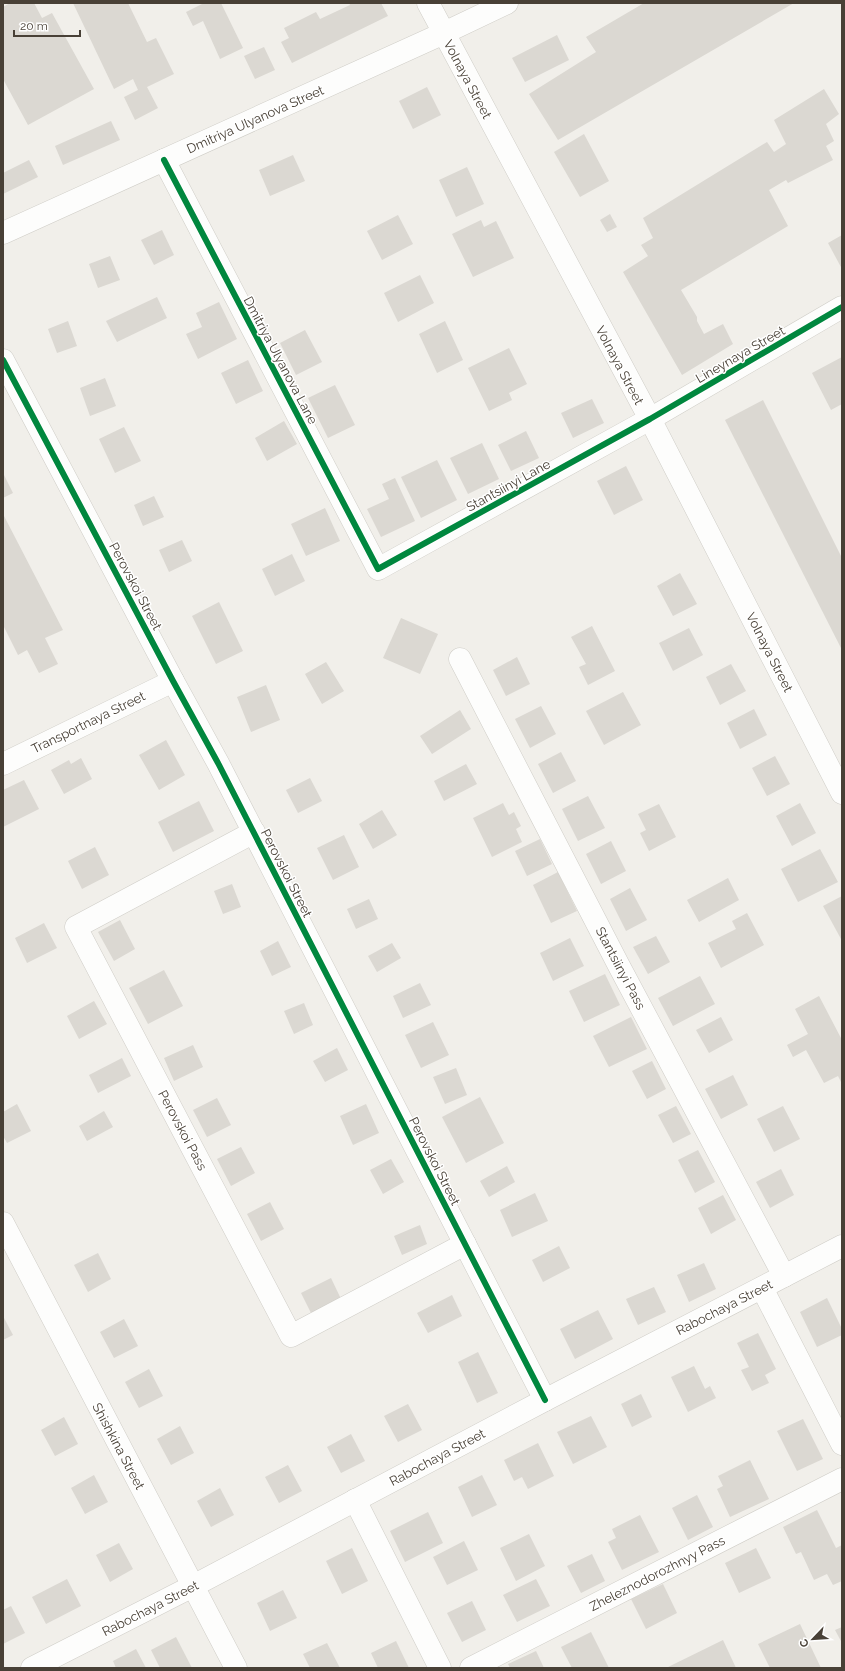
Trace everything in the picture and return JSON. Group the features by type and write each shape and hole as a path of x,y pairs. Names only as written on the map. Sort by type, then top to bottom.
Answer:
{"street":[{"name":"Volnaya Street","path":"428,3 650,419 842,793"},
{"name":"Dmitriya Ulyanova Street","path":"3,233 507,3"},
{"name":"Dmitriya Ulyanova Lane","path":"164,160 378,570"},
{"name":"Lineynaya Street","path":"650,419 842,307"},
{"name":"Perovskoi Street","path":"3,360 254,832 545,1400"},
{"name":"Stantsiinyi Lane","path":"378,570 650,419"},
{"name":"Stantsiinyi Pass","path":"460,659 618,964 784,1276"},
{"name":"Transportnaya Street","path":"3,764 173,681"},
{"name":"Perovskoi Pass","path":"254,832 76,927 291,1336 465,1244"},
{"name":"Shishkina Street","path":"3,1223 236,1668"},
{"name":"Rabochaya Street","path":"32,1668 193,1586 545,1400 842,1246"},
{"path":"762,1288 842,1444"},
{"name":"Zheleznodorozhnyy Pass","path":"472,1668 842,1478"},
{"path":"355,1500 440,1668"}],"building":[{"path":"10,3 34,3 42,18 52,13 94,89 28,125 3,79 3,7"},
{"path":"73,3 128,3 147,42 156,38 174,74 147,87 158,108 135,120 124,97 138,90 133,79 114,89"},
{"path":"204,3 221,3 243,48 220,59 203,21 193,26 186,12"},
{"path":"349,3 381,3 388,16 292,63 281,42 289,38 284,28 316,12 320,19 350,5"},
{"path":"644,3 794,3 558,140 529,94 596,52 586,37"},
{"path":"557,35 569,60 525,82 512,58"},
{"path":"264,47 275,70 255,79 244,56"},
{"path":"427,87 441,115 413,129 399,101"},
{"path":"824,89 839,114 826,124 834,141 826,146 833,160 788,183 786,180 769,190 788,226 681,290 697,317 697,321 704,334 723,324 733,344 682,375 623,272 648,256 641,245 653,238 643,218 767,142 774,152 786,144 774,120"},
{"path":"111,121 120,140 63,165 55,146"},
{"path":"584,134 609,181 580,197 554,152"},
{"path":"293,155 305,181 270,196 259,170"},
{"path":"29,160 38,177 3,194 3,173"},
{"path":"467,167 484,204 456,217 439,180"},
{"path":"610,214 617,227 607,232 600,220"},
{"path":"398,215 413,244 382,260 367,231"},
{"path":"481,220 484,227 496,221 514,258 473,277 452,234"},
{"path":"162,230 174,255 154,265 141,240"},
{"path":"842,235 842,269 828,243"},
{"path":"110,256 120,280 98,288 89,264"},
{"path":"420,275 434,303 398,322 384,293"},
{"path":"157,297 167,318 117,342 106,321"},
{"path":"219,302 237,339 198,359 186,334 202,327 196,313"},
{"path":"68,321 77,346 57,353 48,329"},
{"path":"445,321 463,360 437,373 419,334"},
{"path":"305,330 322,362 296,375 280,343"},
{"path":"509,348 527,384 509,393 512,400 489,411 468,368"},
{"path":"842,357 842,404 831,410 812,373"},
{"path":"248,360 263,391 236,404 221,373"},
{"path":"105,378 116,406 90,416 80,388"},
{"path":"335,385 355,425 328,438 308,398"},
{"path":"592,399 604,423 573,438 561,413"},
{"path":"763,400 842,558 842,650 725,420"},
{"path":"284,421 297,444 267,461 255,438"},
{"path":"124,427 141,461 115,473 99,439"},
{"path":"526,431 539,458 511,471 498,445"},
{"path":"482,443 499,479 468,494 450,458"},
{"path":"437,460 457,500 421,518 401,477"},
{"path":"626,466 643,500 614,515 597,481"},
{"path":"3,473 13,493 3,498"},
{"path":"395,478 415,521 381,537 367,509 389,499 382,484"},
{"path":"154,496 164,517 143,526 134,505"},
{"path":"325,508 340,541 306,556 291,524"},
{"path":"3,514 63,630 45,638 58,664 39,673 27,650 18,655 3,625"},
{"path":"182,540 192,561 169,572 159,550"},
{"path":"292,554 305,581 275,596 262,569"},
{"path":"680,573 697,604 673,616 657,586"},
{"path":"219,602 243,651 216,664 192,616"},
{"path":"401,618 438,634 420,674 383,658"},
{"path":"592,626 615,671 588,685 579,667 586,664 571,637"},
{"path":"689,628 703,655 673,671 659,643"},
{"path":"517,657 530,684 506,696 493,670"},
{"path":"326,662 344,691 322,704 305,674"},
{"path":"731,664 746,691 720,705 706,677"},
{"path":"266,685 280,720 251,732 237,697"},
{"path":"623,692 641,725 604,745 586,711"},
{"path":"541,706 556,734 530,748 515,719"},
{"path":"754,709 767,735 740,749 727,723"},
{"path":"460,710 471,729 432,754 420,736"},
{"path":"166,740 185,775 159,790 139,755"},
{"path":"561,752 576,781 553,793 538,764"},
{"path":"775,756 790,784 767,796 752,768"},
{"path":"81,758 92,779 64,794 51,770 69,760 71,764"},
{"path":"466,764 477,784 444,801 434,781"},
{"path":"310,778 322,801 298,813 286,790"},
{"path":"24,780 39,809 3,827 3,790"},
{"path":"588,796 605,828 578,841 562,809"},
{"path":"199,801 214,831 173,852 158,822"},
{"path":"503,803 509,815 514,812 521,826 516,829 522,842 492,857 473,818"},
{"path":"800,803 816,833 792,846 776,816"},
{"path":"659,804 676,837 649,851 640,833 646,830 638,814"},
{"path":"382,810 397,835 373,849 359,824"},
{"path":"344,835 359,867 333,880 317,848"},
{"path":"540,839 552,864 527,876 515,851"},
{"path":"611,841 626,871 601,884 586,854"},
{"path":"95,847 109,875 82,889 68,861"},
{"path":"820,849 838,882 798,902 781,869"},
{"path":"558,872 577,911 551,923 533,885"},
{"path":"728,878 739,900 699,922 687,900"},
{"path":"232,884 241,907 223,914 214,891"},
{"path":"630,888 647,920 626,931 610,899"},
{"path":"842,896 842,938 841,939 823,906"},
{"path":"369,899 378,919 356,929 347,909"},
{"path":"747,913 764,945 721,968 708,943 736,929 732,921"},
{"path":"120,920 135,949 114,961 98,932"},
{"path":"44,923 57,948 27,963 15,938"},
{"path":"656,936 670,962 648,974 633,947"},
{"path":"570,938 584,966 553,981 540,953"},
{"path":"278,941 291,967 272,976 260,951"},
{"path":"392,943 401,958 377,972 368,956"},
{"path":"164,970 183,1006 148,1024 129,988"},
{"path":"605,974 620,1005 584,1022 569,991"},
{"path":"700,976 715,1004 673,1026 658,998"},
{"path":"420,983 431,1005 403,1018 393,996"},
{"path":"819,996 842,1040 842,1084 838,1076 824,1083 806,1050 793,1057 787,1045 808,1034 795,1009"},
{"path":"94,1001 107,1024 79,1039 67,1016"},
{"path":"304,1003 313,1025 294,1034 284,1011"},
{"path":"631,1017 647,1049 609,1067 593,1036"},
{"path":"721,1017 733,1040 709,1053 696,1030"},
{"path":"433,1022 449,1055 421,1068 405,1035"},
{"path":"193,1045 203,1067 174,1081 164,1058"},
{"path":"337,1048 348,1070 325,1082 313,1061"},
{"path":"122,1058 131,1076 98,1093 89,1075"},
{"path":"652,1061 666,1089 647,1099 632,1071"},
{"path":"456,1068 467,1095 445,1104 433,1077"},
{"path":"733,1075 748,1105 721,1119 705,1089"},
{"path":"480,1097 504,1143 466,1163 442,1117"},
{"path":"217,1098 231,1125 207,1137 193,1110"},
{"path":"17,1104 31,1131 7,1143 3,1136 3,1112"},
{"path":"366,1104 379,1133 353,1145 340,1116"},
{"path":"676,1106 691,1134 673,1143 658,1115"},
{"path":"783,1106 800,1139 774,1152 757,1119"},
{"path":"104,1111 113,1127 87,1141 79,1126"},
{"path":"241,1147 255,1173 231,1186 217,1159"},
{"path":"698,1150 715,1182 695,1193 678,1160"},
{"path":"391,1159 404,1182 383,1194 370,1170"},
{"path":"507,1166 515,1182 489,1197 480,1181"},
{"path":"781,1169 794,1195 770,1208 756,1182"},
{"path":"535,1193 548,1221 512,1237 500,1210"},
{"path":"723,1195 736,1220 711,1234 698,1208"},
{"path":"270,1202 284,1229 261,1241 247,1214"},
{"path":"420,1225 427,1244 402,1255 394,1236"},
{"path":"559,1246 570,1268 543,1282 532,1260"},
{"path":"98,1253 111,1279 88,1292 74,1265"},
{"path":"704,1263 716,1289 689,1302 677,1275"},
{"path":"331,1278 341,1299 311,1313 301,1293"},
{"path":"654,1287 666,1312 638,1325 626,1299"},
{"path":"452,1295 462,1316 428,1333 417,1313"},
{"path":"827,1298 842,1329 842,1335 817,1347 800,1312"},
{"path":"598,1310 613,1339 575,1359 560,1329"},
{"path":"3,1316 13,1335 3,1340"},
{"path":"124,1319 138,1346 114,1358 100,1332"},
{"path":"758,1333 776,1369 765,1375 769,1383 752,1391 741,1370 749,1367 737,1343"},
{"path":"478,1352 498,1393 477,1403 458,1362"},
{"path":"694,1366 705,1389 710,1386 716,1398 688,1412 671,1377"},
{"path":"149,1369 163,1396 139,1408 125,1382"},
{"path":"641,1394 652,1417 632,1427 621,1404"},
{"path":"408,1404 422,1430 398,1442 384,1416"},
{"path":"591,1416 607,1447 573,1464 557,1432"},
{"path":"64,1417 78,1444 55,1456 41,1430"},
{"path":"803,1419 823,1459 797,1471 777,1431"},
{"path":"180,1426 194,1453 171,1465 157,1439"},
{"path":"351,1434 365,1461 341,1473 327,1447"},
{"path":"538,1443 554,1476 528,1489 522,1477 514,1481 504,1460"},
{"path":"750,1460 769,1499 730,1517 717,1489 723,1486 718,1476"},
{"path":"288,1465 302,1491 279,1503 265,1477"},
{"path":"94,1475 108,1502 85,1514 71,1488"},
{"path":"482,1475 497,1505 472,1517 458,1487"},
{"path":"220,1488 234,1515 211,1527 197,1501"},
{"path":"697,1495 713,1527 688,1540 672,1508"},
{"path":"817,1510 836,1548 842,1545 842,1581 833,1585 827,1574 814,1580 801,1552 796,1554 783,1527"},
{"path":"428,1512 443,1543 405,1562 390,1531"},
{"path":"640,1515 659,1552 622,1570 608,1542 616,1538 612,1529"},
{"path":"529,1534 545,1566 516,1581 500,1548"},
{"path":"464,1541 478,1570 447,1585 433,1557"},
{"path":"119,1543 133,1569 110,1582 96,1555"},
{"path":"352,1548 368,1581 342,1594 326,1561"},
{"path":"756,1548 771,1578 739,1593 725,1563"},
{"path":"592,1554 605,1581 581,1593 567,1566"},
{"path":"67,1579 81,1606 46,1624 32,1597"},
{"path":"536,1579 550,1606 517,1622 503,1595"},
{"path":"663,1584 677,1613 646,1629 631,1599"},
{"path":"283,1590 297,1618 270,1631 257,1603"},
{"path":"472,1601 486,1630 462,1642 447,1613"},
{"path":"11,1606 25,1633 3,1644 3,1610"},
{"path":"800,1624 821,1668 770,1668 758,1644"},
{"path":"842,1627 842,1643 835,1630"},
{"path":"591,1632 609,1668 572,1668 561,1647"},
{"path":"176,1637 192,1668 160,1668 151,1650"},
{"path":"723,1640 736,1668 666,1668"},
{"path":"396,1641 409,1668 378,1668 371,1653"},
{"path":"327,1643 340,1668 310,1668 303,1654"},
{"path":"136,1649 146,1668 116,1668 113,1661"},
{"path":"536,1651 544,1668 510,1668 508,1664"}],"cycle path":[{"path":"164,160 378,569 650,419 842,307"},
{"path":"3,360 218,763 545,1400"}]}
